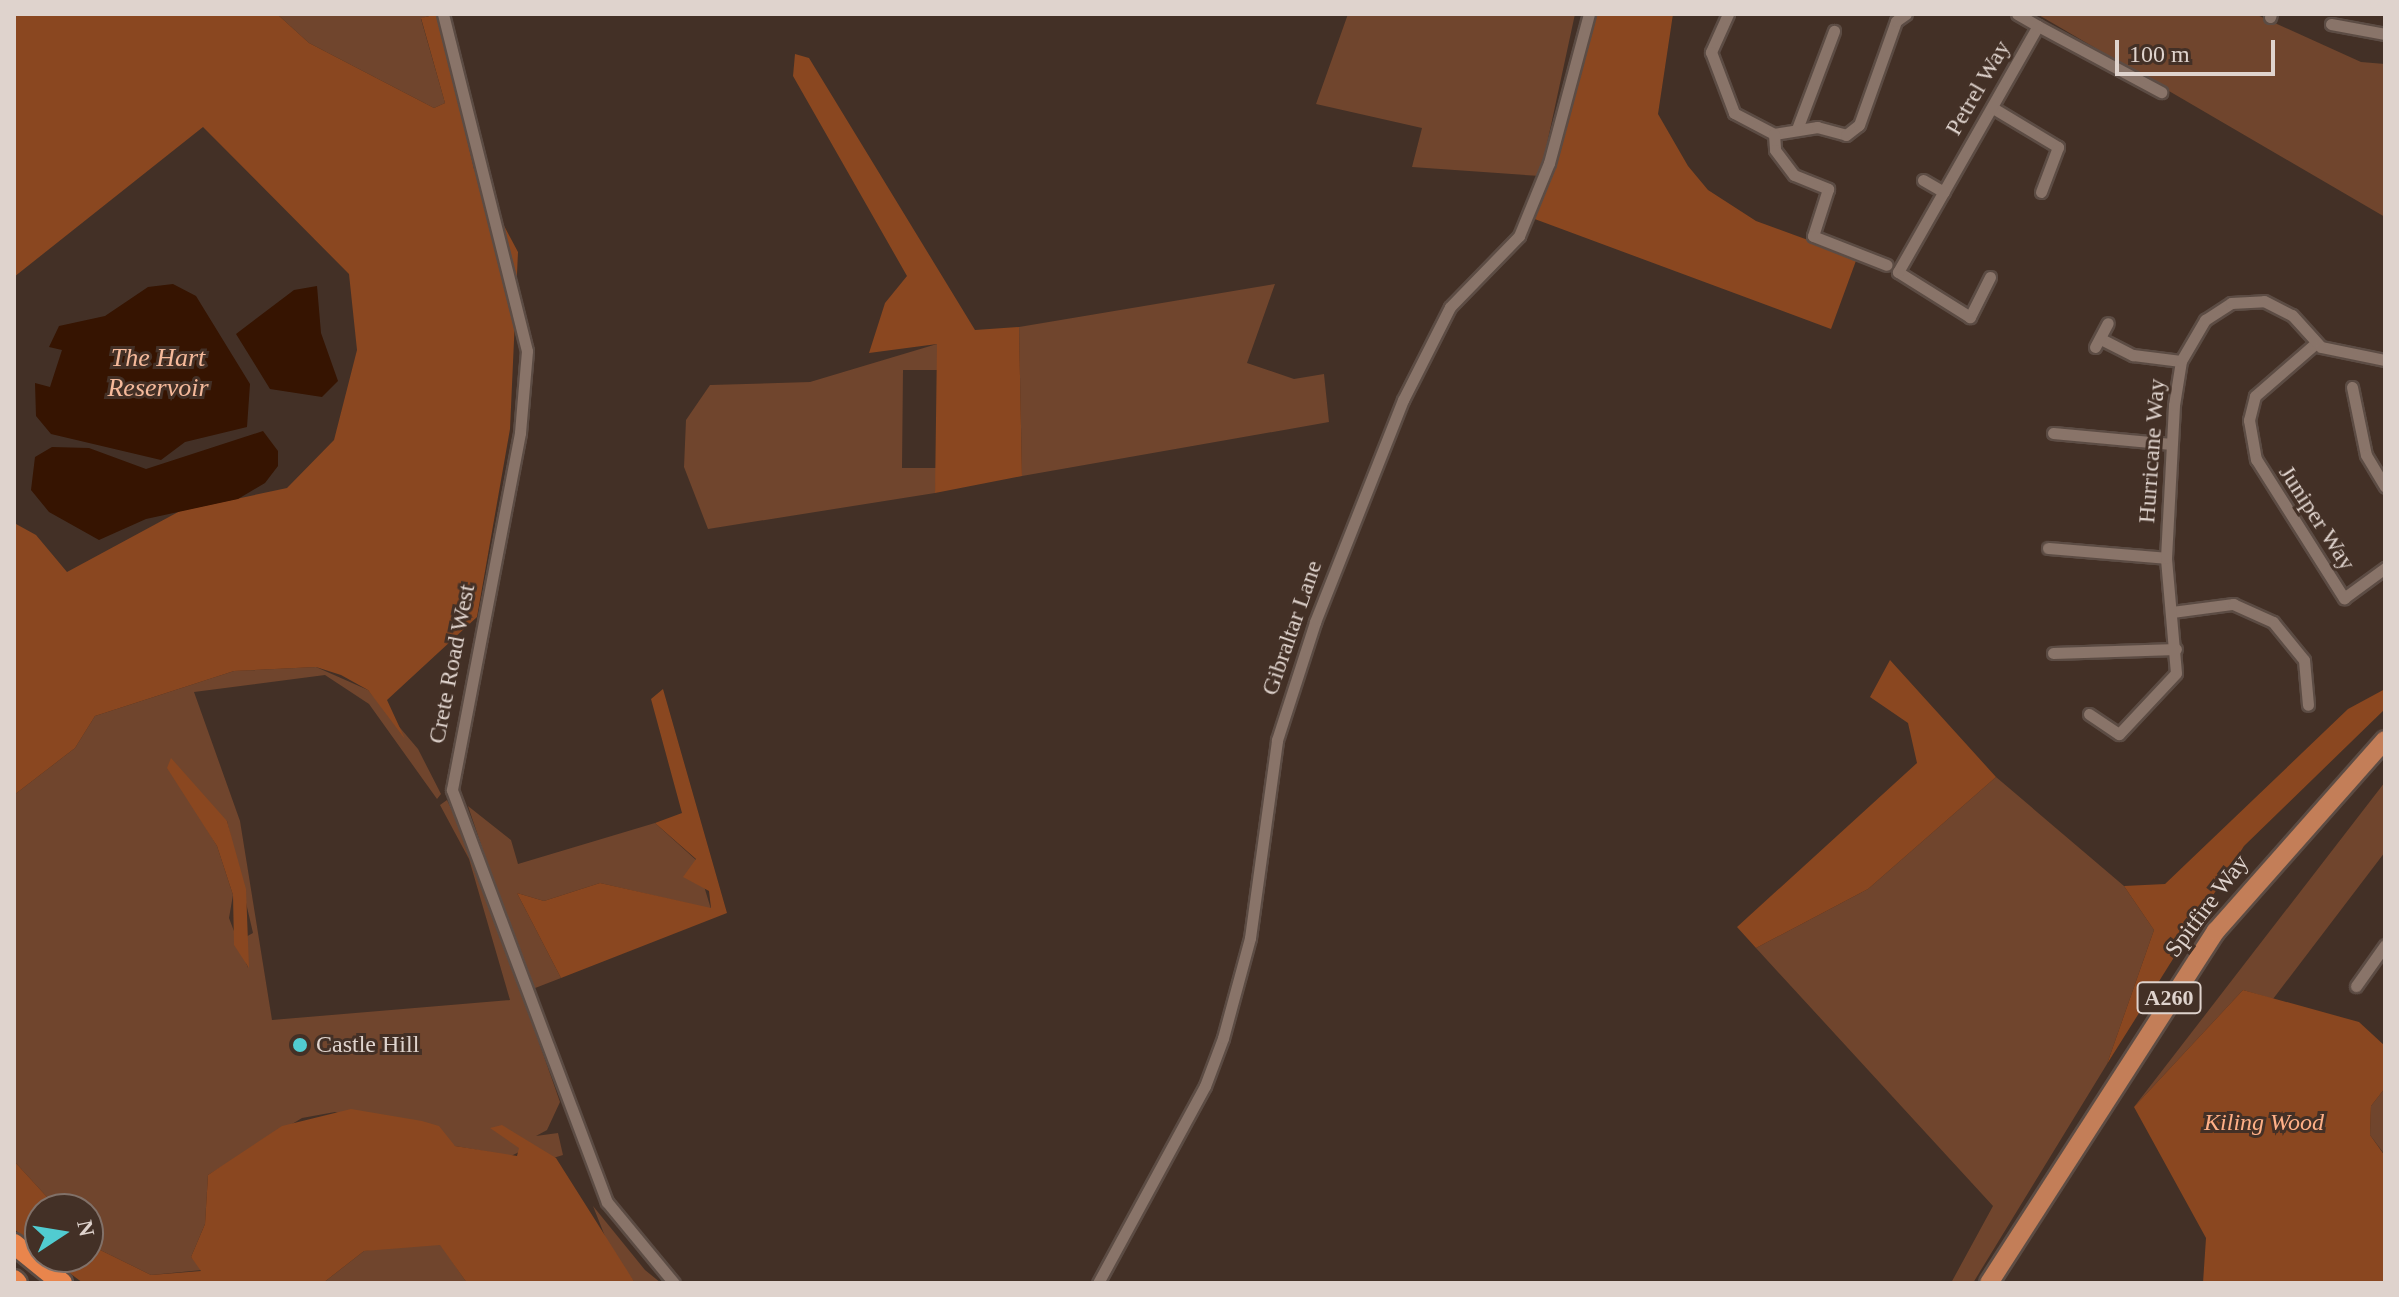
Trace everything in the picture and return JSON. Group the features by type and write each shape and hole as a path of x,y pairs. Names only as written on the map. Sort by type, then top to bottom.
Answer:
{"highway":[{"path":"14,1244 62,1283"}],"main road":[{"name":"Spitfire Way","path":"1989,1283 2216,931 2385,740"}],"street":[{"name":"Crete Road West","path":"443,14 527,351 520,433 452,790 607,1202 674,1283"},
{"name":"Gibraltar Lane","path":"1098,1283 1223,1038 1250,938 1277,740 1315,622 1403,400 1450,307 1519,236 1549,163 1589,14"},
{"path":"1728,14 1711,52 1725,96 1734,113 1774,134 1797,129 1854,134 1902,15"},
{"name":"Petrel Way","path":"1990,277 1970,317 1898,272 2038,26 2017,14"},
{"path":"2331,24 2385,34"},
{"path":"2038,26 2138,84 2161,92"},
{"path":"1797,129 1834,31"},
{"path":"1993,108 2058,147 2041,192"},
{"path":"1774,134 1789,171 1828,189 1811,241 1887,265"},
{"path":"1923,180 1944,192"},
{"name":"Hurricane Way","path":"2089,714 2106,732 2121,733 2173,681 2176,649 2166,558 2171,444 2181,361 2205,320 2245,300 2283,309 2316,343"},
{"path":"2108,323 2098,343 2133,355 2181,361"},
{"path":"2316,343 2385,360"},
{"name":"Juniper Way","path":"2316,343 2255,396 2249,420 2256,459 2344,598 2385,568"},
{"path":"2352,387 2366,455 2385,487"},
{"path":"2053,433 2171,444"},
{"path":"2048,548 2166,558"},
{"path":"2172,612 2233,604 2273,622 2304,660 2308,705"},
{"path":"2053,653 2176,649"},
{"path":"2356,986 2385,945"},
{"path":"2367,969 2380,976"}],"shaded area":[{"path":"277,14 433,14 421,19 445,103 434,108 309,43"},
{"path":"1348,14 1575,14 1540,176 1412,167 1422,128 1316,104"},
{"path":"2037,14 2255,14 2361,62 2385,64 2385,217"},
{"path":"1275,284 1247,363 1294,379 1324,374 1329,422 1022,476 1019,327"},
{"path":"937,344 938,370 903,370 902,468 937,468 935,493 708,529 684,467 686,420 710,385 810,382"},
{"path":"316,667 368,690 418,749 441,794 437,799 369,704 325,675 194,692 240,821 272,1020 510,1000 469,859 440,805 447,800 472,851 560,1102 547,1130 536,1136 558,1133 563,1155 550,1159 533,1145 511,1156 455,1146 335,1112 302,1118 208,1175 205,1224 191,1257 202,1270 151,1275 104,1252 104,1193 43,1193 14,1161 14,795 75,748 95,716 234,671","holes":["190,801 227,821 253,933 242,939 248,968 229,918 233,895 217,846"]},
{"path":"1996,777 2124,886 2154,930 2107,1064 1973,1283 1951,1283 1993,1206 1756,948 1868,889"},
{"path":"2385,782 2385,852 2273,999 2243,990 2134,1107"},
{"path":"468,806 511,840 518,864 655,823 696,860 711,909 600,883 544,901 517,893 561,978 530,990"},
{"path":"2385,1088 2385,1155 2370,1135 2371,1106"},
{"path":"593,1206 645,1270 661,1283 635,1283 610,1249"},
{"path":"407,1244 441,1245 467,1283 323,1283 364,1251"}],"green space":[{"path":"14,14 277,14 309,43 434,108 445,103 421,18 438,14 474,169 518,252 510,429 477,617 387,700 405,739 368,690 341,675 316,667 234,671 95,716 75,748 14,795 16,524 36,535 67,572 180,511 287,488 334,440 357,350 349,274 203,127 14,277"},
{"path":"1596,14 1673,14 1658,114 1688,166 1708,190 1756,221 1857,258 1831,329 1532,218"},
{"path":"795,54 809,58 975,330 1019,327 1022,476 935,493 937,344 869,353 885,303 907,276 793,76"},
{"path":"1890,660 1996,777 1868,889 1756,948 1737,927 1917,763 1908,723 1870,697"},
{"path":"663,689 727,913 561,978 517,893 544,901 600,883 711,908 709,891 683,877 696,859 655,823 682,813 651,699"},
{"path":"2385,689 2385,709 2244,846 2107,1064 2154,930 2124,886 2165,884 2348,709"},
{"path":"171,758 227,821 246,889 249,968 234,945 233,895 217,846 167,768"},
{"name":"Kiling Wood","path":"2243,990 2359,1022 2385,1046 2385,1088 2371,1106 2370,1135 2385,1156 2385,1283 2203,1283 2206,1238 2134,1107"},
{"path":"351,1109 422,1121 439,1126 455,1146 517,1156 519,1148 490,1128 502,1125 556,1158 635,1283 467,1283 440,1245 364,1251 323,1283 83,1283 70,1273 104,1273 104,1252 151,1275 201,1271 191,1257 205,1224 208,1175 282,1126"},
{"path":"14,1161 43,1193 24,1193 24,1237 14,1229"}],"water":[{"name":"The Hart Reservoir","path":"173,284 196,296 250,384 247,427 185,442 161,460 51,434 36,416 35,383 50,387 62,350 49,347 59,326 105,316 148,287"},
{"path":"317,286 321,333 338,381 322,397 270,389 236,334 294,290"},
{"path":"263,431 278,451 278,466 265,483 238,499 146,519 99,540 49,512 31,490 35,457 52,447 89,448 146,469"}],"place":[{"name":"Castle Hill","path":"300,1045"}]}
